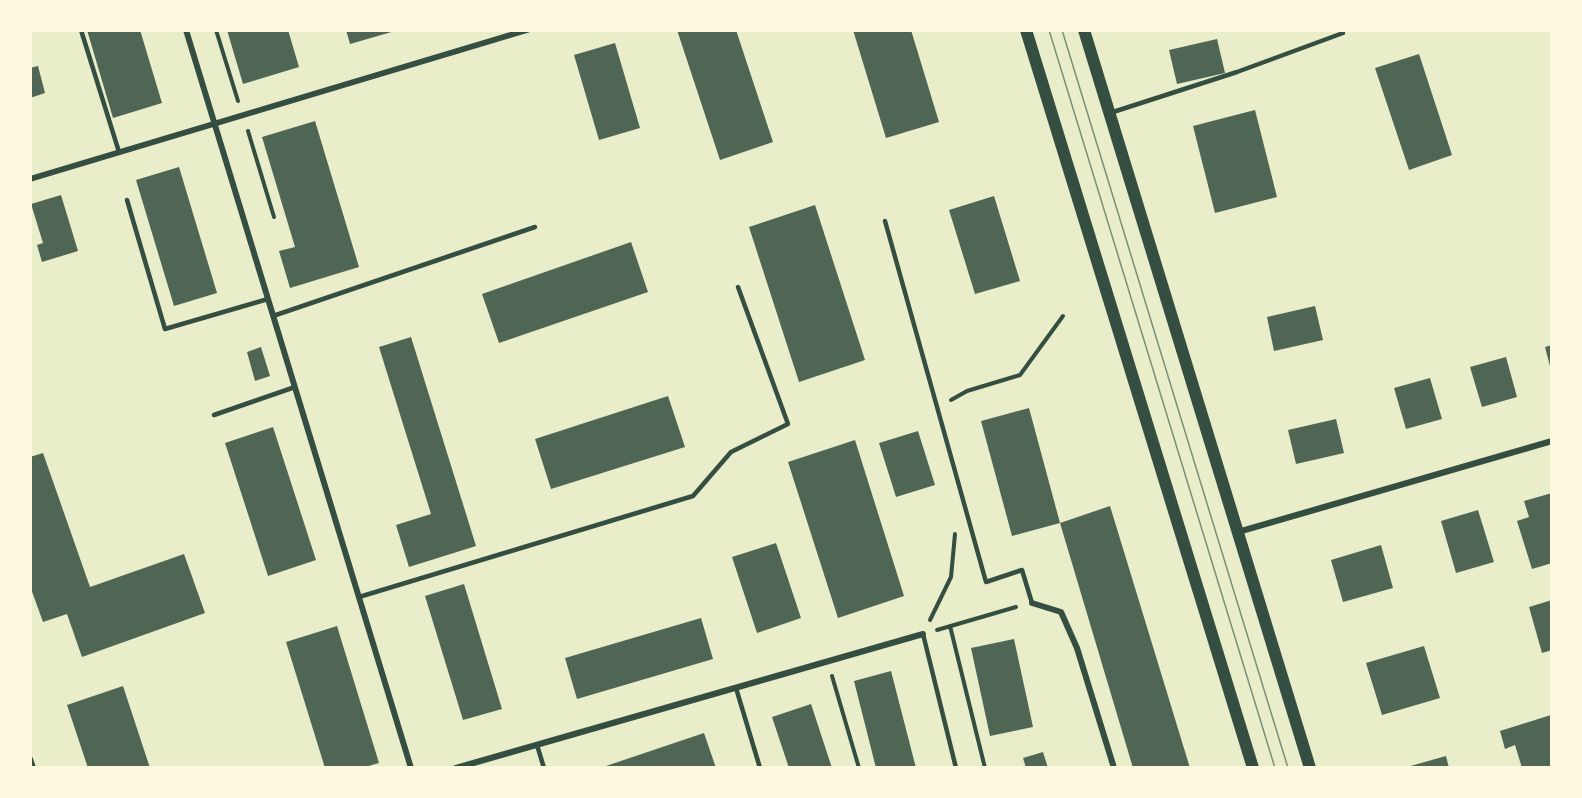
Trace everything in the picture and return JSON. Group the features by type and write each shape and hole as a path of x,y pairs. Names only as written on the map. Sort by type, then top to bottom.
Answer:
{"main road":[{"path":"1026,30 1253,768"},
{"path":"1084,30 1310,768"}],"street":[{"path":"186,30 411,768"},
{"path":"30,178 527,30"},
{"path":"1238,532 1552,441"},
{"path":"1032,603 1061,612 1077,648 1114,768"},
{"path":"456,768 923,634"},
{"path":"30,759 33,768"}],"lane":[{"path":"81,30 120,152"},
{"path":"1110,113 1237,72 1343,33"},
{"path":"127,200 165,329 268,299"},
{"path":"885,221 986,582 1022,570 1032,603"},
{"path":"273,315 535,227"},
{"path":"359,597 693,496 731,452 788,424 738,287"},
{"path":"214,415 295,387"},
{"path":"923,634 956,768"},
{"path":"736,688 760,768"},
{"path":"537,745 544,768"}],"path":[{"path":"937,407 967,391 1020,375 1063,316"},
{"path":"923,634 951,577 955,533"},
{"path":"923,634 1032,603"},
{"path":"950,626 986,768"},
{"path":"827,661 859,768"}],"building":[{"path":"87,30 140,30 162,103 113,118"},
{"path":"227,30 288,30 299,67 243,84"},
{"path":"346,30 395,30 395,31 350,44"},
{"path":"677,30 736,30 773,142 720,160"},
{"path":"853,30 911,30 939,122 886,138"},
{"path":"1217,39 1225,73 1177,84 1169,50"},
{"path":"615,43 640,128 599,140 574,55"},
{"path":"1419,54 1452,155 1409,170 1375,68"},
{"path":"38,66 45,93 30,98 30,68"},
{"path":"1255,110 1277,197 1215,213 1193,126"},
{"path":"315,121 359,267 290,288 279,251 295,247 262,137"},
{"path":"179,167 217,293 174,306 136,180"},
{"path":"61,195 78,251 42,262 37,245 43,243 31,204"},
{"path":"994,196 1020,281 975,294 949,210"},
{"path":"815,205 865,360 799,382 749,227"},
{"path":"631,242 648,292 499,343 482,294"},
{"path":"1315,306 1323,340 1274,351 1267,317"},
{"path":"411,337 476,546 409,567 396,525 431,514 379,347"},
{"path":"1552,345 1552,370 1551,370 1545,347"},
{"path":"261,347 270,376 255,381 247,352"},
{"path":"1506,357 1517,397 1482,407 1470,367"},
{"path":"1430,378 1442,419 1406,429 1394,388"},
{"path":"668,396 685,447 551,489 535,439"},
{"path":"1029,408 1060,523 1012,536 981,421"},
{"path":"1336,419 1344,453 1296,464 1288,430"},
{"path":"273,427 316,560 268,576 225,443"},
{"path":"918,431 935,485 896,497 879,443"},
{"path":"855,440 904,596 838,618 788,462"},
{"path":"43,453 90,587 184,554 205,613 82,657 67,614 43,622 30,586 30,457"},
{"path":"1552,493 1552,563 1532,569 1517,521 1529,517 1524,501"},
{"path":"1110,506 1190,768 1133,768 1060,523"},
{"path":"1478,510 1494,562 1456,573 1441,521"},
{"path":"776,543 801,618 757,633 732,557"},
{"path":"1381,545 1393,588 1343,602 1331,560"},
{"path":"464,584 502,709 463,720 425,596"},
{"path":"1552,600 1552,650 1542,653 1529,607"},
{"path":"701,618 713,659 577,699 565,658"},
{"path":"337,626 379,763 362,768 325,768 286,642"},
{"path":"1014,639 1033,727 990,736 971,648"},
{"path":"1424,646 1440,698 1382,715 1366,663"},
{"path":"891,671 916,768 876,768 854,681"},
{"path":"123,686 150,768 88,768 67,705"},
{"path":"811,704 832,768 789,768 772,717"},
{"path":"1551,715 1552,768 1522,768 1515,745 1505,749 1500,731"},
{"path":"704,733 716,768 600,768"},
{"path":"1043,752 1048,768 1026,768 1023,758"},
{"path":"1446,756 1449,768 1407,768 1407,767"}],"tram line":[{"path":"1049,30 1275,768"},
{"path":"1062,30 1288,768"}]}
